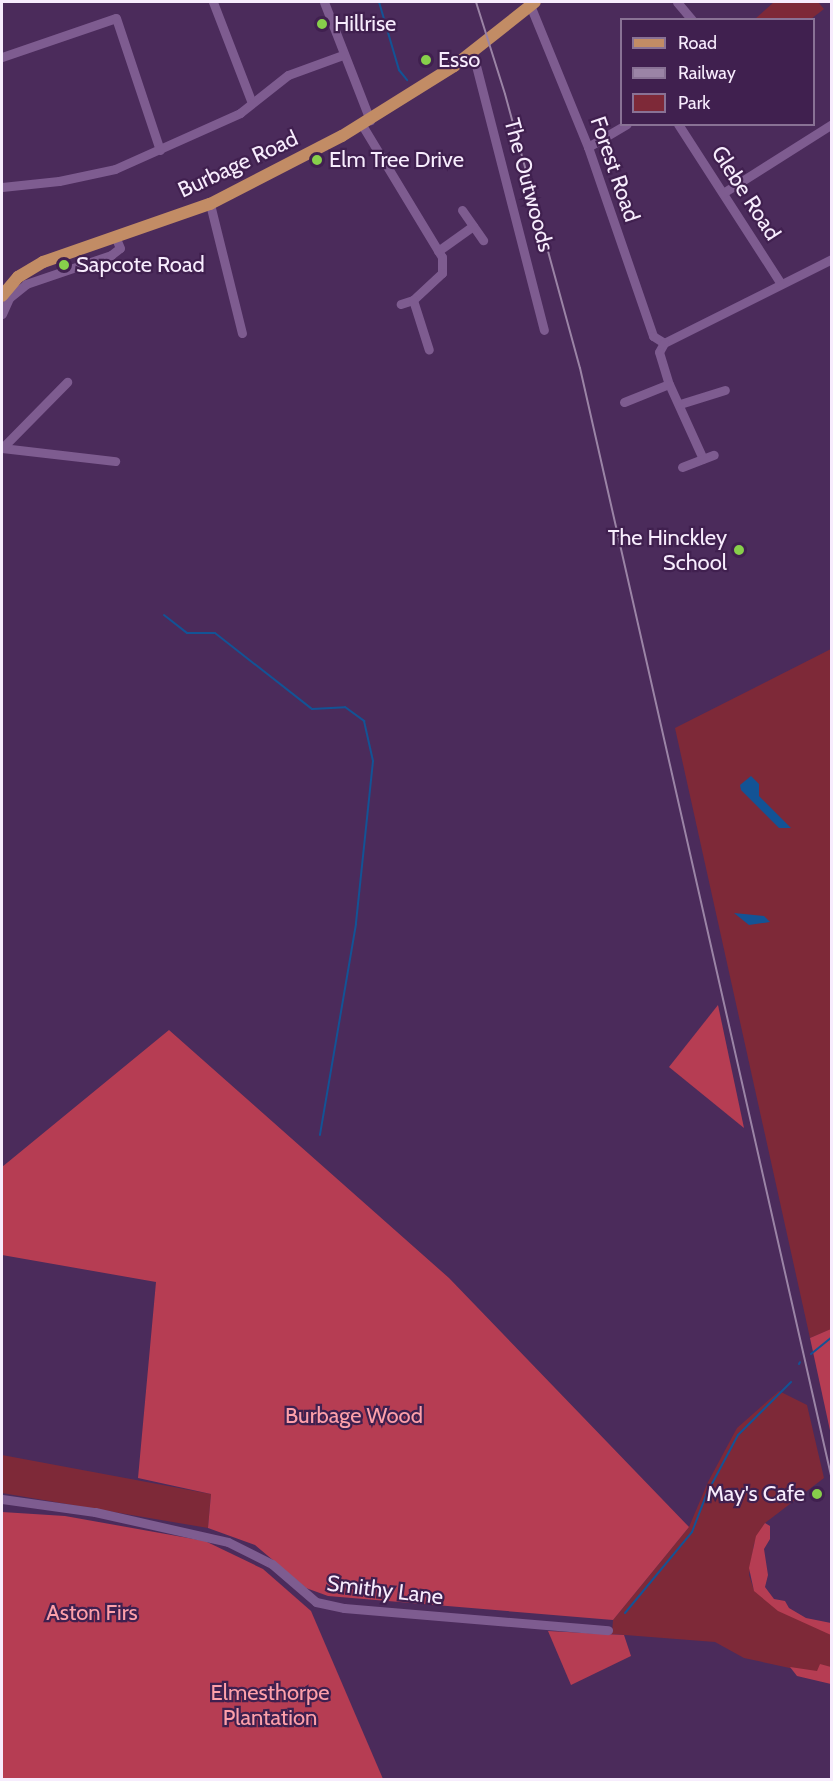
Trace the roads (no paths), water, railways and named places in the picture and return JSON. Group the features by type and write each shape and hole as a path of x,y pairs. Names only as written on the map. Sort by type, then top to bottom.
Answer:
{"main road":[{"name":"Burbage Road","path":"2,293 43,262 210,204 255,184 366,123 474,48 533,3"}],"street":[{"path":"213,2 252,103"},
{"path":"324,2 366,123 438,250 442,273 413,300 401,304"},
{"path":"677,2 690,18"},
{"name":"Forest Road","path":"533,3 588,147 653,336 664,343"},
{"path":"2,57 116,18 160,150"},
{"name":"The Outwoods","path":"474,48 544,330"},
{"path":"2,187 59,181 115,169 240,113 288,75 343,55"},
{"path":"723,193 831,124"},
{"path":"588,147 624,126"},
{"name":"Glebe Road","path":"679,126 781,284"},
{"path":"210,204 242,333"},
{"path":"462,210 483,240"},
{"path":"438,250 473,226"},
{"path":"2,314 9,298 26,284 111,255 120,248 115,236"},
{"path":"703,459 669,384 659,352 664,343 831,259"},
{"path":"413,300 429,350"},
{"path":"2,448 67,382"},
{"path":"624,402 669,384"},
{"path":"680,405 725,390"},
{"path":"2,448 115,461"},
{"path":"682,466 714,455"},
{"name":"Smithy Lane","path":"2,1499 95,1512 228,1542 272,1564 316,1602 344,1608 608,1630"}],"water":[{"path":"751,776 759,784 759,796 791,828 779,828 741,790 740,785"},
{"path":"734,913 764,916 770,922 749,925"}],"waterway":[{"path":"379,2 399,70 407,80"},
{"path":"164,615 187,633 215,633 312,709 345,707 364,721 373,761 356,924 320,1135"},
{"path":"811,1354 832,1337"},
{"path":"625,1613 692,1532 707,1493 738,1435 791,1382"}],"railway":[{"path":"476,2 505,94 580,368 832,1480"}],"place":[{"name":"Hillrise","path":"322,24"},
{"name":"Esso","path":"426,60"},
{"name":"Elm Tree Drive","path":"317,160"},
{"name":"Sapcote Road","path":"64,265"},
{"name":"The Hinckley School","path":"739,550"},
{"name":"May's Cafe","path":"817,1494"}],"park label":[{"name":"Burbage Wood","path":"354,1416"},
{"name":"Aston Firs","path":"92,1613"},
{"name":"Elmesthorpe Plantation","path":"270,1704"}]}
